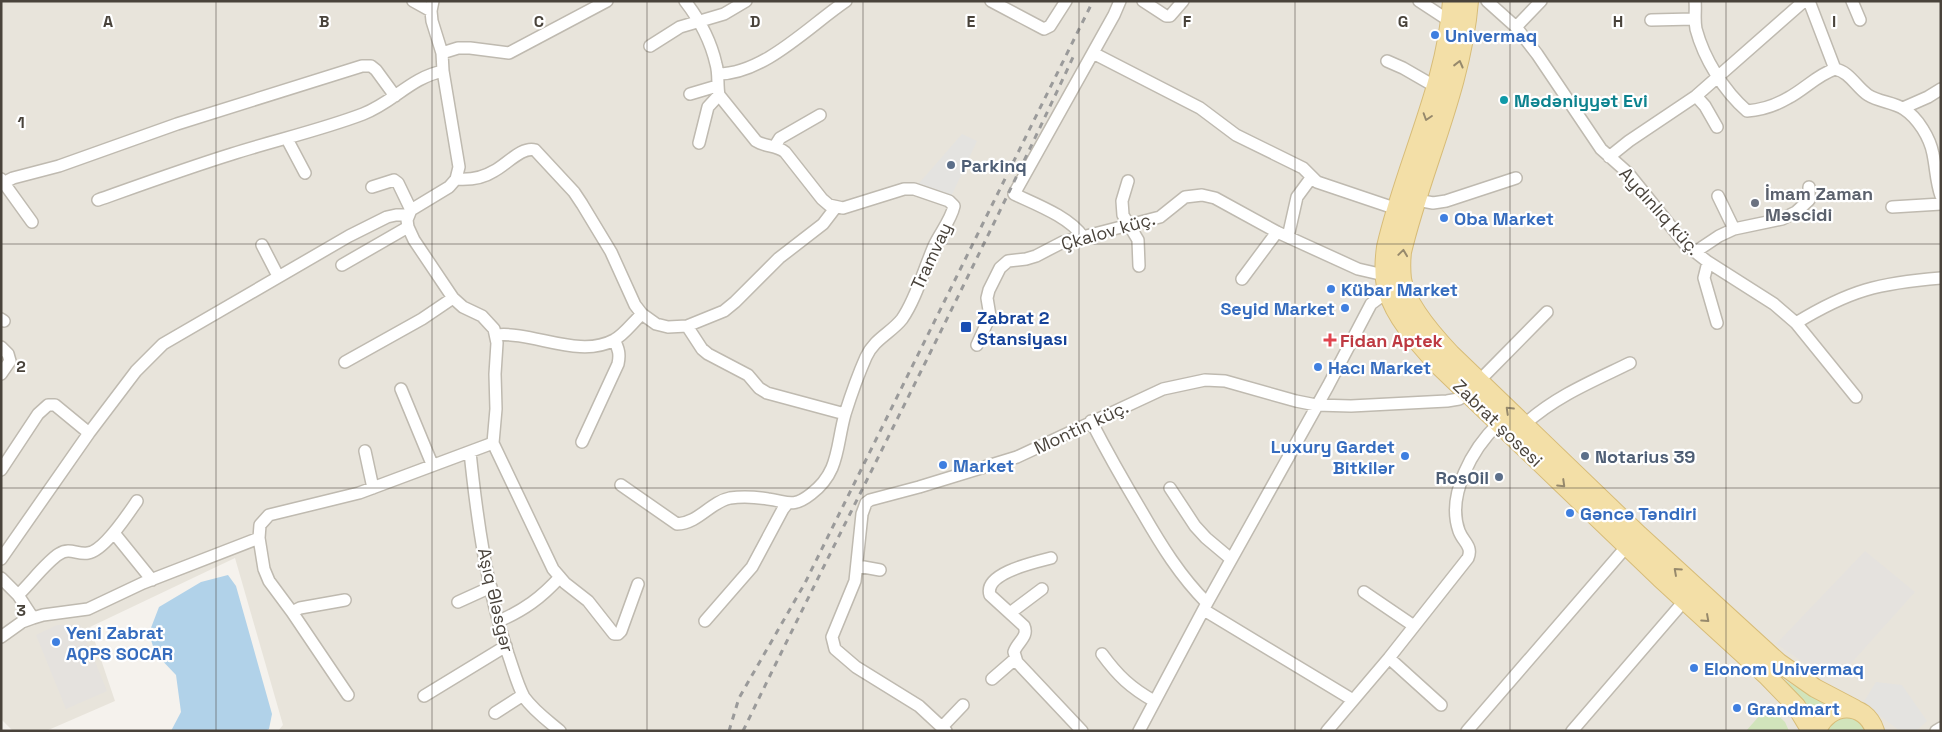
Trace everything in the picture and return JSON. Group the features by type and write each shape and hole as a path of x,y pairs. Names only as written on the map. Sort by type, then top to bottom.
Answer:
{"main road":[{"path":"1386,284 1386,247 1444,60 1451,22 1452,1"},
{"name":"Zabrat şosesi","path":"1469,1 1467,28 1460,64 1402,252 1402,280 1405,289 1425,323 1498,424 1778,686 1796,706 1811,731"},
{"name":"Zabrat şosesi","path":"1386,284 1401,318 1425,351 1525,424 1639,535 1778,662 1815,688 1864,714 1871,720 1876,731"},
{"path":"1817,731 1821,721 1828,714 1836,710 1855,709"}],"street":[{"path":"1,559 88,432 136,371 163,344 278,276 387,217 409,212 449,187 456,178 459,167 458,152 443,71 442,53 432,21 432,6 412,1"},
{"path":"442,53 464,48 502,53 516,50 607,1"},
{"path":"456,178 473,179 493,172 526,150 535,150 574,192 582,204 611,252 629,294 642,314 656,324 668,328 687,326 724,311 779,258 823,224 836,207 822,199 786,152 774,146 760,144 756,141 718,85 712,50 685,1"},
{"path":"650,46 680,28 724,14 746,1"},
{"path":"690,94 718,85 735,73 756,64 779,50 846,1"},
{"path":"991,1 1044,29 1050,26 1066,1"},
{"path":"1083,237 1076,227 1064,219 1014,194 1120,1"},
{"path":"1142,1 1166,16 1170,16 1183,1"},
{"path":"1419,1 1451,22"},
{"name":"Aydınlıq küç.","path":"1486,1 1516,27 1537,54 1601,149 1628,173 1685,244 1708,262 1774,304 1796,323 1856,397"},
{"path":"1516,27 1541,1"},
{"path":"1695,1 1694,19 1701,43 1718,76 1747,111 1758,110 1788,98 1826,72 1835,69 1843,71 1868,95 1903,108 1918,124 1937,150 1935,176 1941,196"},
{"path":"1609,157 1629,141 1696,96 1804,1"},
{"path":"1809,1 1835,69"},
{"path":"1852,1 1860,20"},
{"path":"1652,20 1694,19"},
{"path":"1093,53 1200,108 1226,130 1296,164 1303,168 1311,178 1327,186 1397,209"},
{"path":"1386,61 1436,87"},
{"path":"32,222 2,182 59,166 177,124 362,66 371,66 376,70 395,96"},
{"path":"98,200 232,154 366,113 382,105 416,80 429,74 443,71"},
{"path":"699,143 708,107 718,85"},
{"path":"1903,108 1928,98 1941,89"},
{"path":"1696,96 1705,106 1717,127"},
{"path":"774,146 780,138 820,116"},
{"path":"287,138 305,172"},
{"path":"1288,237 1297,197 1311,178"},
{"path":"1417,200 1432,203 1446,201 1516,178"},
{"path":"372,187 394,180 398,183 409,212 408,227 414,240 453,298 463,307 489,322 496,335 494,374 496,409 493,443 554,569 560,577 588,601 614,634 622,631 638,584"},
{"path":"1128,181 1122,201 1123,215 1138,240 1139,266"},
{"path":"1695,252 1719,236 1734,229 1782,219 1796,212 1809,200 1809,187"},
{"name":"Tramvay","path":"788,504 812,494 832,471 845,414 866,357 875,342 895,327 906,312 954,206 949,201 932,194 914,189 904,189 843,208 836,207"},
{"name":"Çkalov küç.","path":"977,345 990,316 987,298 989,290 1000,268 1008,261 1036,256 1063,242 1160,217 1185,197 1202,195 1215,198 1277,232 1386,284"},
{"path":"1718,196 1734,229"},
{"path":"1892,207 1941,204"},
{"path":"342,265 408,227"},
{"path":"1242,279 1277,232"},
{"path":"262,245 278,276"},
{"path":"1708,262 1704,278 1717,324"},
{"path":"1796,323 1824,306 1860,290 1897,282 1941,278"},
{"path":"1139,731 1205,606 1371,304 1386,284"},
{"path":"345,362 422,319 453,298"},
{"path":"1473,387 1547,312"},
{"path":"496,335 516,334 531,339 595,346 614,340 642,314"},
{"path":"687,326 702,349 748,375 759,388 767,393 845,414"},
{"path":"582,442 618,364 620,357 619,349 614,340"},
{"path":"1,347 8,354 10,361 1,374"},
{"path":"1525,424 1542,409 1564,395 1630,363"},
{"name":"Montin küç.","path":"944,729 919,706 872,678 834,649 832,637 852,592 858,566 862,514 866,503 870,500 919,487 1017,456 1163,389 1205,380 1225,381 1316,406 1447,401 1459,399 1473,387"},
{"path":"400,389 432,464"},
{"path":"1,470 38,414 48,405 55,405 88,432"},
{"path":"1092,421 1119,474 1164,550 1205,606 1353,700"},
{"path":"1327,731 1389,658 1468,558 1470,553 1469,546 1460,532 1456,509 1461,486 1464,473 1477,448 1498,424"},
{"path":"348,696 269,581 264,569 259,538 260,525 270,515 359,493 432,464 493,443"},
{"path":"365,451 372,488"},
{"name":"Aşıq Ələsgər","path":"470,452 482,543 506,646 523,695 536,711 560,731"},
{"path":"621,485 677,524 683,524 696,518 715,504 729,498 771,499 788,504 778,518 752,567 705,621"},
{"path":"1170,488 1195,526 1231,559"},
{"path":"18,595 58,555 68,550 85,554 93,552 114,533 137,501"},
{"path":"114,533 152,580"},
{"path":"1,637 22,622 44,615 88,609 152,580 259,538"},
{"path":"1467,731 1627,546"},
{"path":"1051,558 1022,566 1004,574 990,585 990,595 1024,626 1026,631 1025,636 1015,648 1015,659 1082,731"},
{"path":"858,566 880,570"},
{"path":"499,621 521,611 549,589 560,577"},
{"path":"1,578 18,595 33,618"},
{"path":"458,602 491,587"},
{"path":"1010,613 1042,589"},
{"path":"1364,592 1414,626"},
{"path":"292,612 300,608 345,600"},
{"path":"1572,731 1685,600"},
{"path":"424,696 506,646"},
{"path":"1102,654 1129,686 1154,701"},
{"path":"1389,658 1441,705"},
{"path":"992,679 1015,659"},
{"path":"495,713 523,695"},
{"path":"944,729 963,705"},
{"path":"1936,731 1941,728"}],"shaded area":[{"path":"1,1 1941,1 1941,731 278,731 283,725 235,558 90,627 115,701 46,731 13,731 1,719"},
{"name":"Parkinq","path":"962,134 977,141 949,201 914,189"},
{"path":"1865,551 1915,592 1837,679 1809,666 1776,644"},
{"path":"57,625 80,625 107,691 66,709 36,635"},
{"path":"1876,682 1902,685 1927,721 1916,731 1900,731 1863,703"}],"green space":[{"path":"1778,676 1824,703 1812,715"},
{"path":"1768,706 1785,722 1789,731 1746,731"},
{"path":"1840,716 1856,719 1868,731 1823,731"}],"water":[{"path":"228,575 236,586 272,714 269,729 265,731 171,731 181,712 176,675 155,653 149,633 159,607 201,582"}],"railway":[{"path":"729,731 739,698 805,583 1093,1"},
{"path":"743,731 994,223 1075,53"}],"place":[{"name":"Univermaq","path":"1435,35"},
{"name":"Mədəniyyət Evi","path":"1504,100"},
{"name":"Parkinq","path":"951,165"},
{"name":"İmam Zaman Məscidi","path":"1755,203"},
{"name":"Oba Market","path":"1444,218"},
{"name":"Kübar Market","path":"1331,289"},
{"name":"Seyid Market","path":"1345,308"},
{"name":"Zabrat 2 Stansiyası","path":"966,327"},
{"name":"Fidan Aptek","path":"1330,340"},
{"name":"Hacı Market","path":"1318,367"},
{"name":"Luxury Gardet Bitkilər","path":"1405,456"},
{"name":"Notarius 39","path":"1585,456"},
{"name":"Market","path":"943,465"},
{"name":"RosOil","path":"1499,477"},
{"name":"Gəncə Təndiri","path":"1570,513"},
{"name":"Yeni Zabrat AQPS SOCAR","path":"56,642"},
{"name":"Elonom Univermaq","path":"1694,668"},
{"name":"Grandmart","path":"1737,708"}]}
